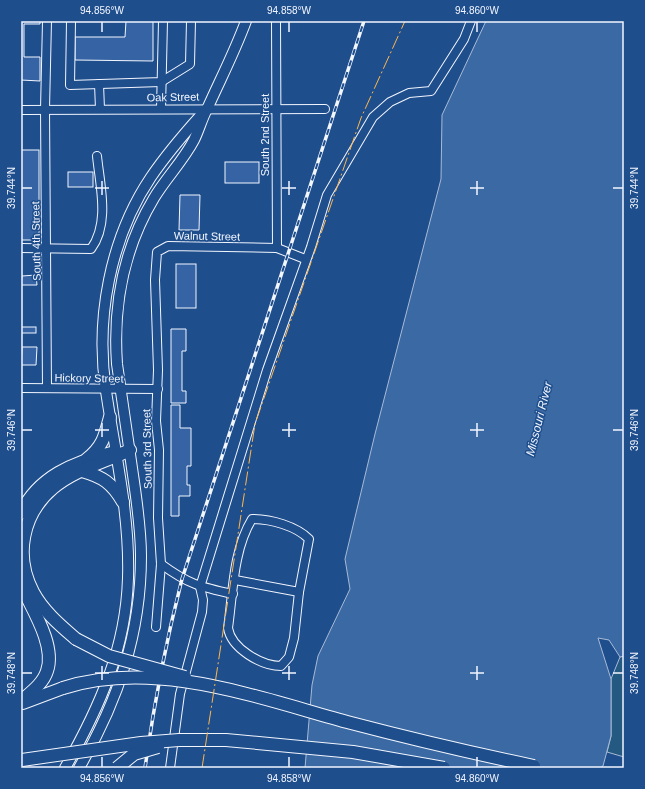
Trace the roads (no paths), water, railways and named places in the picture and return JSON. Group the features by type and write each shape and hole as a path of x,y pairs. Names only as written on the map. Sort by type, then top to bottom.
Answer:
{"highway":[{"path":"21,514 27,501 39,487 55,474 87,459 96,452 105,439 110,417"},
{"path":"87,459 117,454 130,450"},
{"path":"117,454 54,487 40,500 29,517 23,537 22,554 25,571 34,592 48,612 76,639 109,656 213,685 416,740 538,767"},
{"path":"82,472 95,475 107,481 116,489 123,502"},
{"path":"21,585 50,651 47,671 42,680 21,703"},
{"path":"21,703 79,683 129,677 213,685"},
{"path":"21,760 71,752 179,740 226,740 353,752 444,768"},
{"path":"117,768 134,754 179,740"}],"main road":[{"path":"79,768 106,718 118,688 131,647 137,616 141,555 139,517 121,389 116,340 116,312 129,254 154,198 193,141 207,108 233,56 246,21"},
{"path":"65,768 99,704 111,670 120,637 128,579 128,549 117,454 106,389 103,336 106,299 113,264 121,239 135,206 151,178 182,136 207,108"}],"street":[{"name":"South 4th Street","path":"47,21 45,110 47,388"},
{"path":"71,21 70,85 161,82 190,64 191,21"},
{"path":"160,109 163,21"},
{"name":"South 2nd Street","path":"276,21 277,248"},
{"path":"170,768 180,694 202,612 203,600 200,587 268,370 305,259 311,247 327,195 373,118 390,102 409,93 431,91 464,39 471,21"},
{"path":"99,84 100,109"},
{"name":"Oak Street","path":"21,110 207,108 325,109"},
{"path":"21,248 92,249 96,243 104,219 97,156"},
{"name":"Walnut Street","path":"155,271 157,252 168,246 277,248"},
{"path":"277,248 305,259"},
{"name":"South 3rd Street","path":"155,271 158,336 158,389 156,421 159,450 158,518 161,564 156,627"},
{"name":"Hickory Street","path":"21,388 158,389"},
{"path":"252,519 287,525 300,530 309,539 299,592 294,638 289,657 281,666 275,666 259,660 243,651 229,635 228,628 239,552 246,528 252,519"},
{"path":"161,564 182,579 200,587 233,594"},
{"path":"235,580 299,592"}],"water":[{"name":"Missouri River","path":"486,21 624,21 624,656 620,657 609,640 598,638 611,679 611,736 603,766 600,768 305,768 312,685 318,656 350,589 345,559 375,434 441,179 442,115"}],"railway":[{"path":"145,768 161,673 182,579 364,21"}]}
